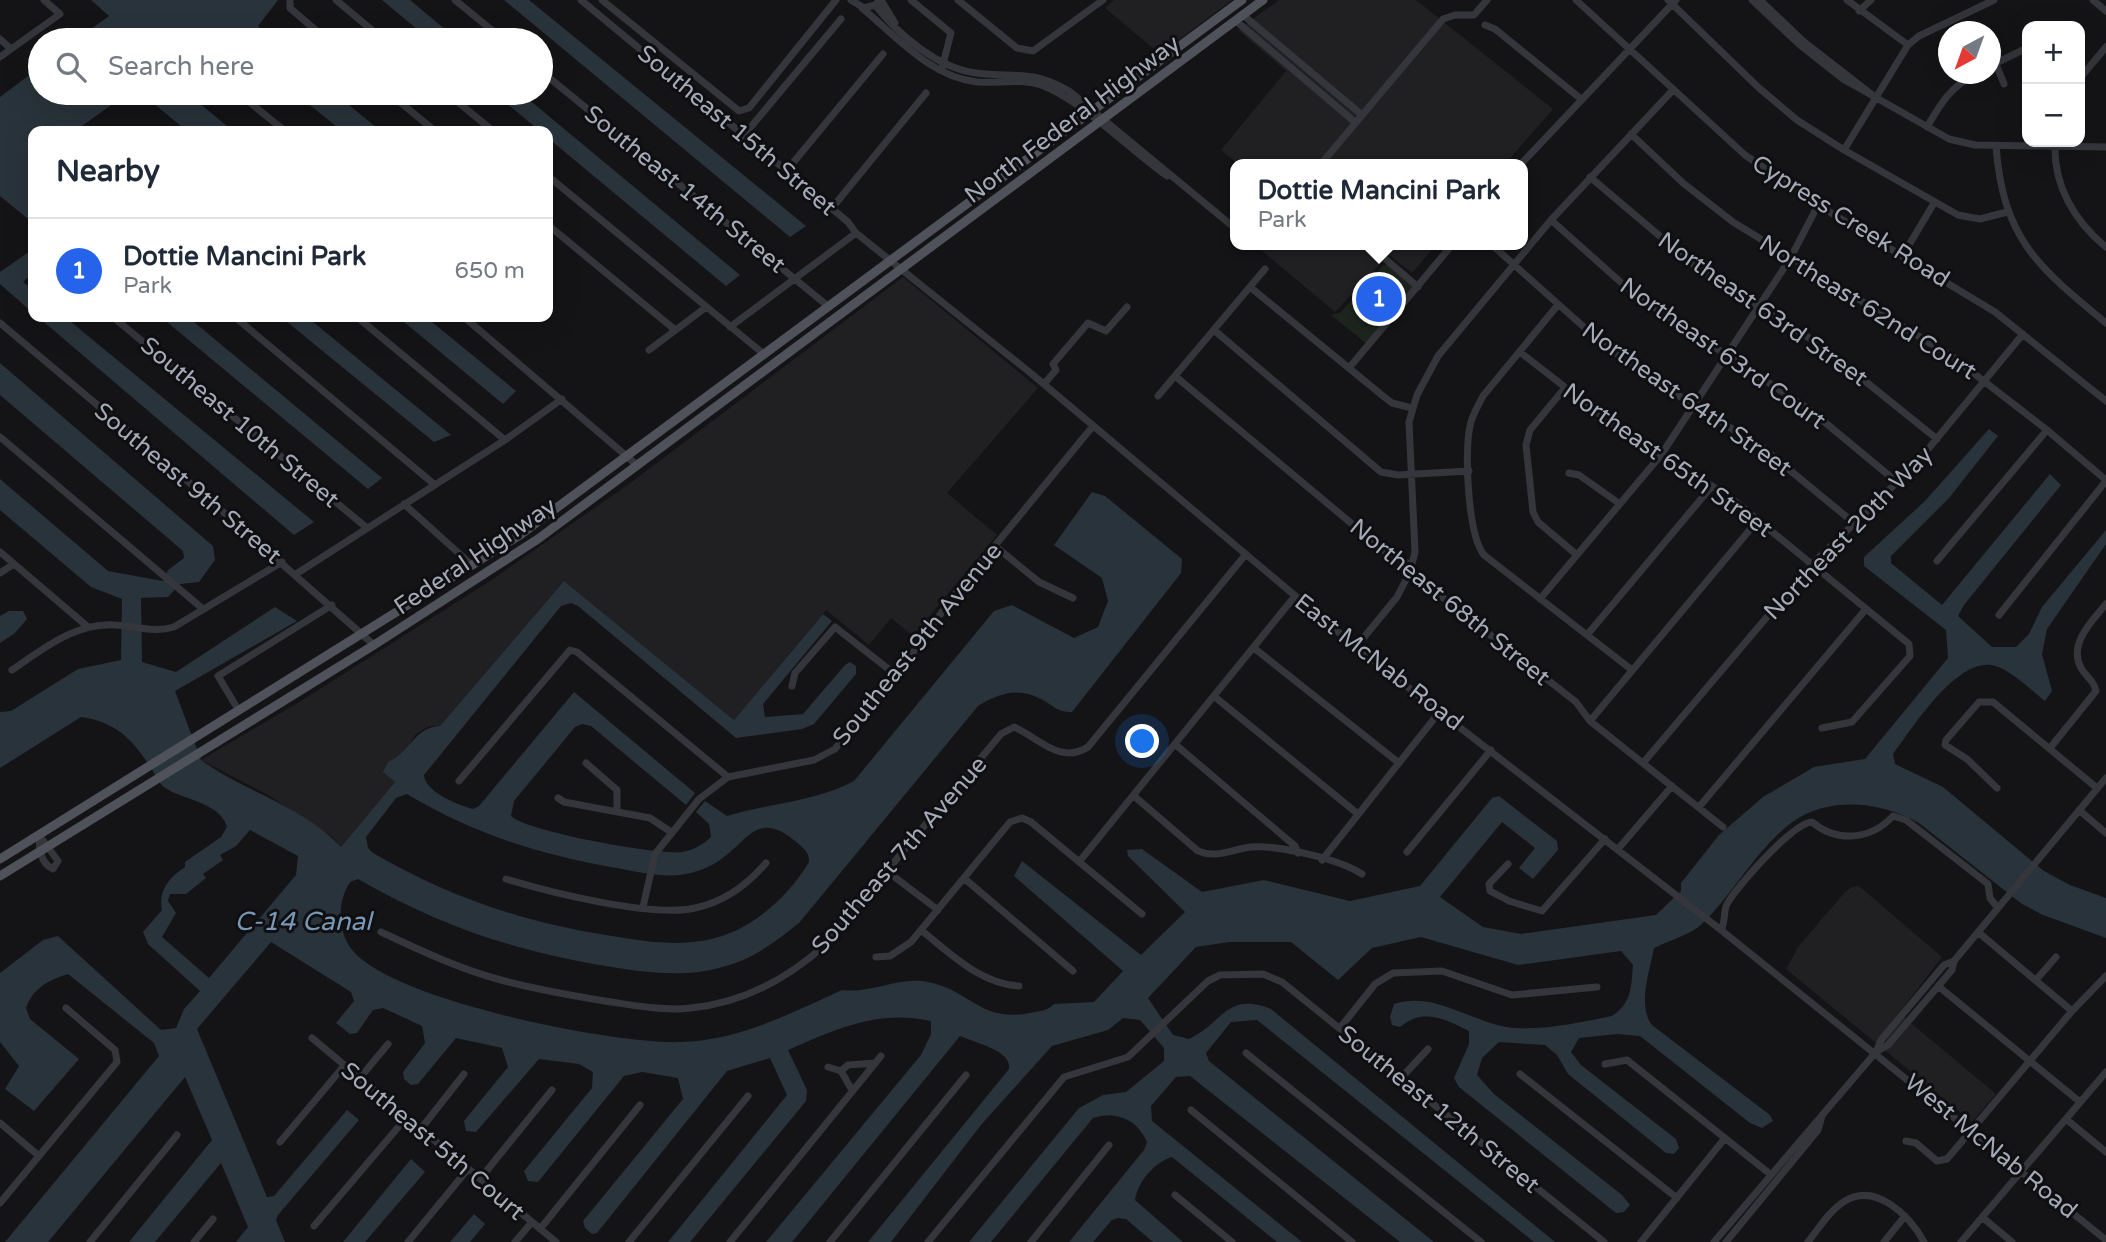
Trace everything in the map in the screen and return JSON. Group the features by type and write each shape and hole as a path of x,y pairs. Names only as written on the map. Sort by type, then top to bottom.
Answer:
{"main road":[{"name":"North Federal Highway","path":"891,262 1242,0"},
{"path":"1236,21 1242,0"},
{"name":"North Federal Highway","path":"903,268 1263,0"},
{"path":"1231,8 1236,21"},
{"path":"1014,186 1022,164"},
{"path":"997,198 1004,177"},
{"name":"Federal Highway","path":"0,859 496,551 629,457 891,262"},
{"name":"Federal Highway","path":"0,876 489,572 638,466 903,268"},
{"path":"770,367 781,343"},
{"path":"755,379 765,355"},
{"path":"489,572 496,551"},
{"path":"467,586 473,576 473,566"},
{"path":"279,704 282,692 290,680"},
{"path":"260,715 270,702 274,690"}],"street":[{"path":"40,28 60,14 44,0"},
{"path":"336,0 370,28"},
{"path":"456,0 490,28"},
{"name":"Southeast 15th Street","path":"581,0 832,208 856,233 891,262"},
{"path":"602,0 739,111 749,108 836,0"},
{"path":"851,0 885,22 942,68 976,74 1042,77 1069,91 1091,113 1167,176 1172,176 1230,224"},
{"path":"911,0 951,33 942,68"},
{"path":"958,0 1017,48 1033,51 1103,0"},
{"path":"1325,159 1443,19 1455,15 1474,15 1487,0"},
{"name":"Cypress Creek Road","path":"1576,0 1745,155 1818,205 1965,293 2024,334 2106,401"},
{"path":"1752,0 1843,79 1867,95 1876,97 1927,127 1961,143 2022,145"},
{"path":"1760,0 1793,36"},
{"path":"1847,0 1908,45"},
{"path":"1859,11 1871,0"},
{"path":"1844,150 1908,45 1919,36 1994,0"},
{"path":"2094,0 2106,10"},
{"path":"1526,159 1672,1 1759,88 1797,120 1844,150 1934,203 1970,219 2007,212"},
{"path":"290,2 290,8 313,28"},
{"path":"862,8 879,2"},
{"path":"879,2 885,22"},
{"path":"879,2 898,26 942,68"},
{"path":"744,135 841,19"},
{"path":"1236,21 1362,115"},
{"path":"1236,21 1356,122"},
{"path":"885,22 898,26"},
{"path":"1485,25 1495,29 1581,99"},
{"path":"0,57 28,37"},
{"path":"0,39 11,49"},
{"path":"2085,72 2106,47"},
{"path":"2001,61 2022,50"},
{"path":"787,170 883,54"},
{"path":"2001,79 2004,84"},
{"name":"Southeast 14th Street","path":"553,81 829,307"},
{"path":"1927,127 1947,93 1957,84"},
{"path":"1528,248 1590,177 1673,90"},
{"path":"832,208 926,93"},
{"path":"253,105 279,126"},
{"path":"404,105 429,126"},
{"path":"462,105 487,126"},
{"name":"Northeast 62nd Court","path":"1631,134 1703,198 1790,259 1921,337 1985,380 2106,480"},
{"path":"1996,145 2007,212 2022,242 2046,272 2106,323"},
{"path":"2085,146 2106,147"},
{"path":"2055,147 2061,188 2070,206 2082,225 2106,247"},
{"name":"Northeast 63rd Street","path":"1590,177 1700,270 1819,344 1937,439"},
{"path":"553,180 765,355"},
{"path":"1903,255 1934,203"},
{"path":"1540,598 1661,455 1790,259 1818,205"},
{"name":"Northeast 63rd Court","path":"1551,220 1634,294 1726,358 1810,410 1898,483"},
{"path":"553,229 674,329"},
{"path":"730,327 856,233"},
{"path":"1375,250 1418,287"},
{"path":"1349,368 1448,250"},
{"name":"Northeast 64th Street","path":"1498,250 1557,306 1624,360 1763,448 1854,523"},
{"path":"1356,647 1396,597 1410,572 1415,552 1409,422 1426,375 1438,356 1526,250"},
{"name":"East McNab Road","path":"891,262 903,268 1044,384 1356,647 1441,710 1876,1052"},
{"path":"1158,396 1265,269"},
{"path":"1250,287 1392,403 1412,408"},
{"path":"1557,306 1483,396 1474,412 1469,428 1469,471 1479,548 1632,670"},
{"path":"1044,384 1056,370 1053,364 1088,323 1107,331 1126,307"},
{"path":"649,350 705,308"},
{"name":"Southeast 10th Street","path":"119,322 367,528"},
{"path":"241,322 435,485"},
{"path":"363,322 505,440"},
{"path":"470,322 638,466"},
{"name":"Southeast 9th Street","path":"0,323 296,574 374,645"},
{"path":"1214,330 1381,472 1469,471"},
{"name":"Northeast 20th Way","path":"1643,763 1812,564 1898,483 2024,334"},
{"name":"Northeast 65th Street","path":"1520,352 1564,389 1712,486 1758,520 1909,644 1910,656 1852,722 1822,728"},
{"name":"Northeast 68th Street","path":"1175,376 1388,554 1407,563 1410,572 1576,702 1590,721 1723,827"},
{"path":"1564,389 1530,430 1526,445 1533,512 1538,522 1577,555"},
{"path":"296,574 505,440 562,399"},
{"name":"Southeast 9th Avenue","path":"643,907 649,875 658,850 704,794 728,777 827,755 844,739 1093,426"},
{"path":"1937,561 2048,430"},
{"path":"0,437 203,609"},
{"path":"1569,473 1579,475 1620,504"},
{"path":"1999,615 2106,480"},
{"path":"1587,635 1712,486"},
{"path":"404,504 473,566"},
{"path":"1590,721 1758,520"},
{"path":"995,546 1039,582 1073,598"},
{"path":"0,552 88,627"},
{"name":"Southeast 7th Avenue","path":"382,932 447,962 500,980 641,1006 692,1008 726,1002 759,990 808,960 888,872 1002,734 1014,727 1030,734 1056,752 1066,754 1077,754 1088,747 1246,554"},
{"path":"12,670 62,637 88,627 115,625 146,630 174,626 282,562"},
{"path":"0,573 14,564"},
{"path":"1079,862 1295,596"},
{"path":"2050,748 2093,698 2095,685 2083,671 2077,650 2083,634 2106,604"},
{"path":"239,711 218,676 332,605"},
{"path":"1699,807 1866,610"},
{"path":"792,686 795,673 835,627 896,675"},
{"path":"1254,648 1399,763"},
{"path":"459,781 570,650 577,652 728,777"},
{"path":"1215,697 1358,814"},
{"path":"1997,788 1967,759 1948,748 1946,740 1979,702 1985,699 1993,702 2097,788"},
{"path":"1322,860 1441,710"},
{"path":"1176,745 1295,846 1298,853"},
{"path":"1407,852 1491,750"},
{"path":"586,763 617,790 617,812"},
{"path":"1876,1052 1888,1045 1952,970 1954,961 2106,778"},
{"path":"1618,849 1672,786"},
{"path":"1134,796 1198,850 1208,855 1252,847 1298,853 1344,864 1362,874"},
{"path":"558,798 564,802 650,818 671,832"},
{"path":"2079,810 2106,833"},
{"path":"1721,930 1726,921 1727,904 1784,839 1805,822 1812,822 1827,834 1852,837 1881,829 1893,816 1906,820 1988,884 1990,898 1998,908"},
{"path":"876,957 890,956 911,942 1015,819 1022,818 1031,822 1142,914"},
{"path":"38,835 58,861 55,868 48,867 39,852 38,835"},
{"path":"1508,864 1489,884 1490,891 1508,901 1542,911 1605,839"},
{"path":"506,879 552,891 643,907 681,910 715,902 752,879 765,863"},
{"path":"888,872 938,910"},
{"path":"965,879 1073,971"},
{"path":"921,930 981,976 1003,985 1019,986"},
{"path":"1978,932 2072,1011"},
{"path":"2036,980 2056,957"},
{"path":"1714,1242 1876,1052 1881,1040 1944,965 1954,961"},
{"path":"1340,1028 1376,984 1393,973 1442,971 1512,995 1597,987"},
{"name":"Southeast 12th Street","path":"928,1242 1064,1077 1075,1071 1128,1057 1208,981 1220,975 1263,974 1273,977 1340,1028 1604,1242"},
{"path":"1906,1140 1916,1143 1937,1161 1947,1159 2072,1011 2106,976"},
{"path":"1938,986 2080,1102"},
{"path":"0,1203 117,1062 118,1056 66,1008"},
{"name":"Southeast 5th Court","path":"312,1038 556,1242"},
{"path":"359,1079 388,1044"},
{"path":"1401,1078 1428,1049"},
{"name":"West McNab Road","path":"1876,1052 2106,1240"},
{"path":"1246,1053 1481,1242"},
{"path":"730,1242 878,1060 848,1065 841,1071"},
{"path":"1605,1064 1627,1060 1770,1174"},
{"path":"280,1142 344,1066"},
{"path":"828,1067 841,1071 852,1090"},
{"path":"1961,1242 2106,1072"},
{"path":"421,1130 464,1074"},
{"path":"1520,1074 1677,1198"},
{"path":"830,1242 966,1075"},
{"path":"480,1179 552,1090"},
{"path":"628,1242 748,1096"},
{"path":"540,1228 640,1105"},
{"path":"1191,1110 1352,1242"},
{"path":"1726,1242 1818,1130 1822,1116"},
{"path":"314,1226 406,1118"},
{"path":"2066,1119 2106,1152"},
{"path":"0,1123 39,1156"},
{"path":"90,1242 177,1136"},
{"path":"1641,1242 1725,1138"},
{"path":"1031,1242 1109,1145"},
{"path":"408,1242 468,1169"},
{"path":"1175,1195 1232,1242"},
{"path":"1808,1242 1835,1209 1854,1197 1875,1196 1905,1216 1916,1227 1924,1242"},
{"path":"1884,1242 1905,1216"},
{"path":"1982,1217 2012,1242"},
{"path":"194,1242 213,1219"},
{"path":"515,1242 532,1222"}],"shaded area":[{"path":"1114,0 1232,0 1160,54 1105,8"},
{"path":"1279,0 1416,0 1553,109 1509,159 1232,159 1221,150 1286,71 1238,30"},
{"path":"1261,250 1432,250 1412,273 1389,255 1335,312"},
{"path":"1383,265 1388,265 1412,285 1412,290 1367,344 1331,315 1341,312"},
{"path":"903,277 1038,388 947,493 997,535 913,636 891,618 869,645 826,610 734,720 564,581 440,726 429,726 416,734 401,757 395,782 341,847 331,836 268,795 201,760 301,701 493,579 633,481"},
{"path":"1859,886 1942,957 1899,1013 1996,1094 1972,1122 1786,969 1798,947 1845,892"}],"water":[{"path":"91,0 278,0 258,26 260,28 92,28 109,16"},
{"path":"382,0 410,0 444,28 416,28"},
{"path":"504,0 529,0 806,226 790,237 553,41 553,28 538,28"},
{"path":"28,76 28,105 111,105 82,126 28,126 28,219 0,196 0,97"},
{"path":"156,105 202,105 227,126 181,126"},
{"path":"310,105 349,105 375,126 336,126"},
{"path":"509,105 535,105 740,275 726,286 553,142 553,126 534,126"},
{"path":"28,252 28,278 23,282 28,286 28,309 0,284 0,272"},
{"path":"44,322 71,322 314,522 294,535"},
{"path":"167,322 194,322 382,478 368,489"},
{"path":"287,322 313,322 451,435 434,442"},
{"path":"404,322 432,322 516,391 503,404"},
{"name":"C-14 Canal","path":"0,363 213,546 215,560 199,582 180,584 168,597 141,598 142,662 176,672 275,607 297,621 175,691 201,760 309,821 341,847 395,782 383,772 388,762 402,753 418,735 431,727 440,726 564,581 734,720 823,614 832,621 763,704 765,717 803,714 845,665 850,662 856,666 856,674 814,724 802,729 736,738 578,606 571,603 561,606 424,775 430,787 443,797 473,809 479,806 574,692 695,793 686,805 591,726 582,724 575,727 514,801 511,816 541,829 594,841 647,850 682,852 698,847 711,837 709,824 696,812 705,801 727,816 824,794 854,781 994,611 1012,605 1074,638 1098,627 1108,601 1102,578 1054,545 1092,492 1105,496 1182,559 1181,573 1072,712 1059,710 1033,695 1024,693 1001,695 978,706 799,923 765,948 737,963 710,970 662,973 566,959 475,933 417,910 358,879 350,882 343,899 341,917 344,935 353,951 376,969 413,987 458,1003 508,1016 608,1036 681,1042 744,1031 842,990 864,990 906,981 942,986 999,1014 1030,1013 1054,1004 1094,1002 1123,971 1014,876 1022,861 1141,955 1185,912 1128,856 1127,850 1142,849 1202,892 1264,880 1350,901 1420,886 1492,798 1499,796 1557,841 1558,850 1533,879 1519,868 1535,848 1502,822 1440,897 1483,927 1521,934 1656,915 1681,891 1681,883 1719,835 1763,797 1814,767 1865,759 1948,658 1946,630 1864,566 1864,557 1925,501 1989,429 1998,436 1949,498 1891,556 1891,563 1942,605 2050,474 2061,485 1958,616 1992,647 2016,647 2029,634 2042,607 2106,530 2106,544 2047,629 2042,654 2052,691 2045,701 2005,670 1991,665 1977,667 1949,685 1923,713 1893,754 1895,764 1943,787 2044,871 2070,885 2106,898 2106,938 2043,915 2022,904 1919,823 1904,816 1872,806 1855,805 1838,805 1806,814 1778,834 1702,924 1685,935 1654,948 1646,988 1645,1008 1652,1025 1770,1115 1773,1121 1762,1128 1750,1123 1640,1036 1617,1034 1579,1038 1571,1052 1581,1065 1676,1139 1679,1148 1674,1154 1666,1153 1568,1074 1557,1055 1545,1045 1499,1042 1482,1058 1477,1075 1494,1094 1622,1195 1630,1205 1624,1212 1616,1213 1459,1087 1454,1078 1469,1044 1469,1031 1451,1022 1425,1016 1408,1021 1400,1027 1392,1025 1390,1017 1394,1004 1410,1001 1425,1001 1500,1026 1515,1028 1551,1027 1612,1016 1627,1000 1631,987 1633,965 1621,951 1518,965 1421,937 1372,948 1338,980 1291,942 1229,942 1196,947 1148,998 1173,1035 1189,1039 1234,1007 1244,1004 1271,1009 1555,1242 1534,1242 1257,1020 1231,1022 1206,1053 1209,1061 1434,1242 1400,1242 1190,1076 1176,1077 1151,1106 1152,1121 1302,1242 1277,1242 1172,1157 1159,1163 1148,1173 1135,1200 1183,1242 1153,1242 1126,1219 1118,1218 1112,1220 1093,1242 1069,1242 1144,1150 1147,1142 1132,1122 1118,1116 1102,1116 1093,1118 991,1242 969,1242 1079,1108 1103,1095 1126,1092 1164,1061 1164,1048 1140,1020 1123,1018 1108,1030 1052,1046 981,1125 891,1242 868,1242 1009,1069 1008,1062 999,1052 960,1036 792,1242 766,1242 921,1055 931,1034 931,1021 912,1018 875,1019 858,1023 788,1050 807,1090 806,1101 690,1242 668,1242 787,1095 770,1058 727,1071 597,1233 592,1234 585,1228 583,1221 683,1099 678,1078 642,1072 624,1076 538,1182 528,1181 524,1171 592,1088 593,1072 579,1064 539,1059 476,1132 466,1131 464,1121 508,1067 502,1048 456,1038 418,1084 411,1085 404,1079 403,1072 425,1043 422,1026 383,1008 373,1010 357,1033 350,1034 336,1023 354,1001 351,992 271,942 197,1029 267,1197 274,1196 347,1110 359,1120 278,1215 276,1220 285,1242 236,1242 248,1227 221,1163 155,1242 129,1242 212,1140 185,1077 48,1242 5,1242 159,1056 154,1043 68,974 54,979 37,990 26,1008 30,1019 79,1059 34,1111 5,1089 19,1066 0,1042 0,973 43,940 58,936 161,1030 176,1028 184,1009 200,991 148,944 143,932 162,910 162,896 170,880 185,867 185,862 221,837 227,827 217,812 164,787 142,755 121,732 93,719 81,717 0,768 0,712 11,711 78,669 121,660 122,599 91,587 0,510 0,479 108,571 163,581 168,570 184,558 183,551 0,395","holes":["407,794 456,820 506,840 557,856 637,872 671,875 701,870 720,860 746,837 762,828 782,832 795,841 807,853 809,862 793,885 772,906 748,924 722,936 681,943 653,942 580,931 488,906 430,883 373,853 368,848 366,837 396,798","250,830 298,856 296,875 209,978 162,937 176,913 168,901 170,894 186,894 206,878 203,874 223,860 220,855 236,846"]},
{"path":"9,611 23,611 27,619 15,633 0,643 0,616"},
{"path":"411,1159 425,1172 365,1242 343,1242"},
{"path":"474,1214 485,1224 470,1242 450,1242"}],"place":[{"name":"Dottie Mancini Park","path":"1379,299"}]}
